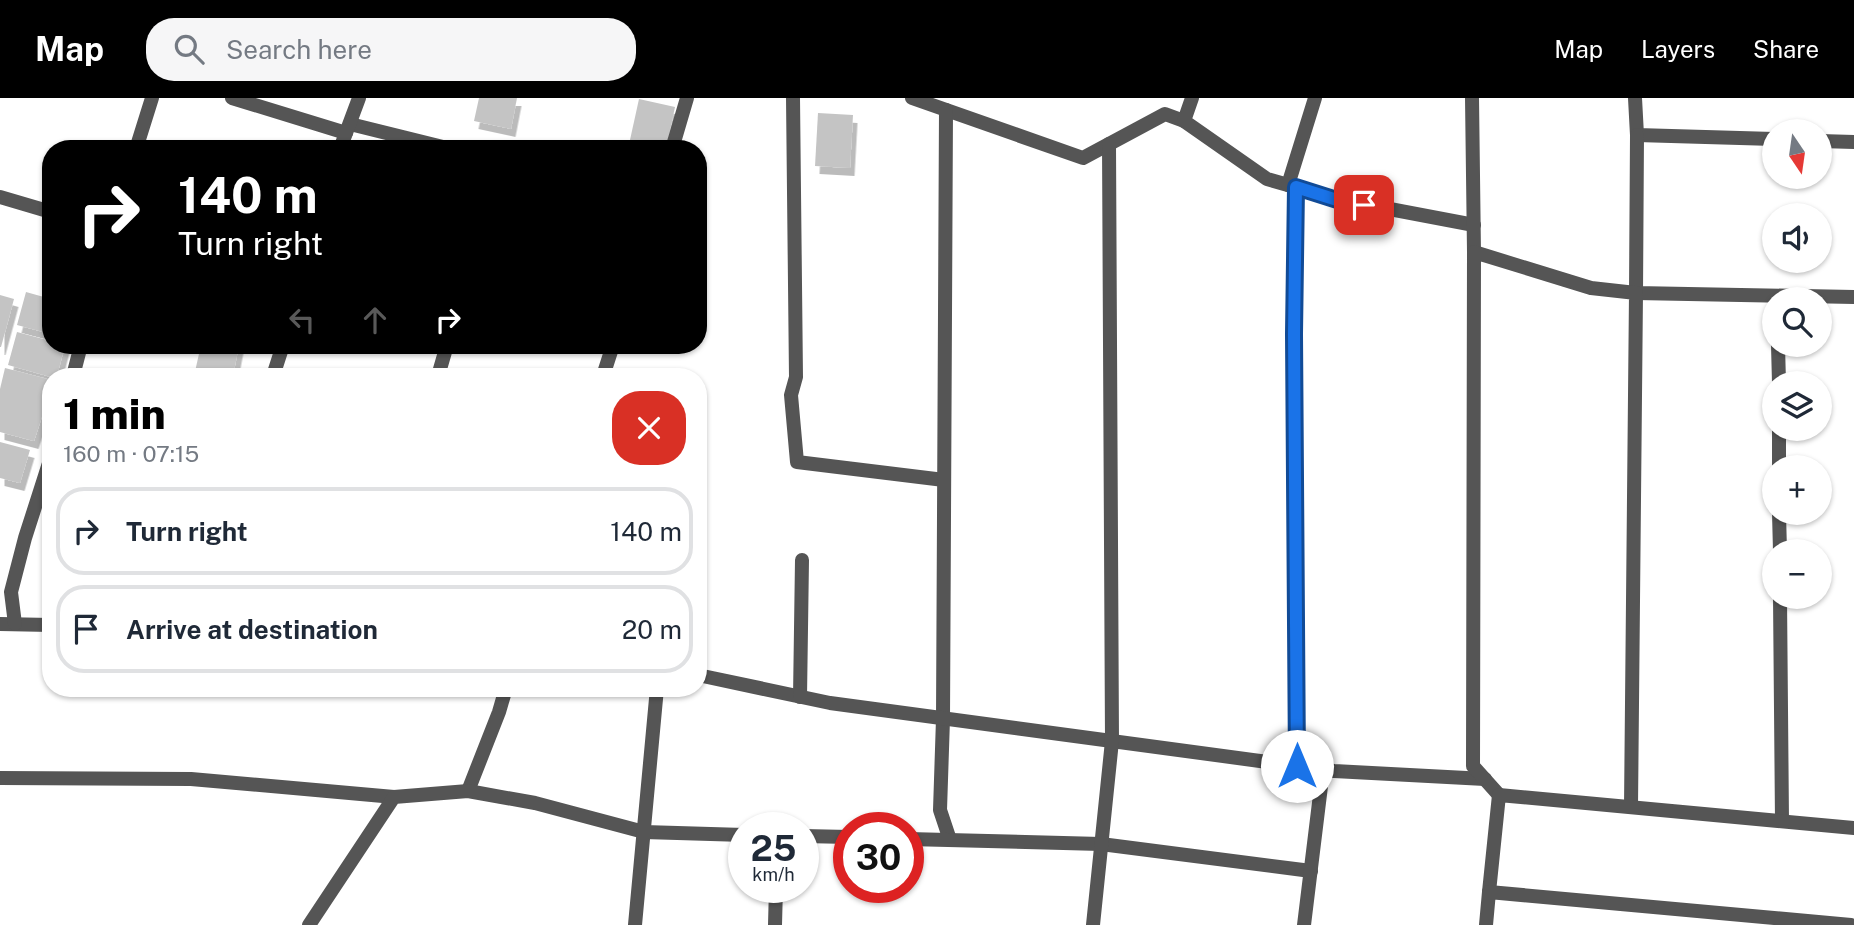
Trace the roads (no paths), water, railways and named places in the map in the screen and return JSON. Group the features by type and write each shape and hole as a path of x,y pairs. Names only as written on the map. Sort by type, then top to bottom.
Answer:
{"street":[{"path":"139,140 152,98"},
{"path":"232,98 407,140"},
{"path":"343,140 359,98"},
{"path":"675,140 687,98"},
{"path":"793,98 796,377 791,395 797,462 944,480"},
{"path":"912,98 1083,158 1165,114 1184,121 1267,179 1337,200 1474,225"},
{"path":"1184,121 1192,98"},
{"path":"1297,766 1292,186 1315,98"},
{"path":"1472,98 1473,766 1499,795 1854,828"},
{"path":"1631,807 1637,135 1635,98"},
{"path":"946,110 943,719 940,810 950,840"},
{"path":"1637,135 1762,139"},
{"path":"1832,141 1854,142"},
{"path":"1093,925 1112,741 1109,144"},
{"path":"0,197 42,209"},
{"path":"1474,252 1591,288 1636,293 1762,297"},
{"path":"1832,297 1854,297"},
{"path":"42,485 11,592 8,624 42,625"},
{"path":"800,697 802,560"},
{"path":"1780,609 1782,821"},
{"path":"707,677 830,704 1323,770 1485,779"},
{"path":"468,791 503,697"},
{"path":"635,925 656,697"},
{"path":"1304,925 1323,770"},
{"path":"0,778 191,779 394,797 468,791 535,803 644,832 728,835"},
{"path":"1486,925 1499,795"},
{"path":"309,925 394,797"},
{"path":"924,839 1101,844 1311,871"},
{"path":"1489,892 1851,925"},
{"path":"775,925 776,903"}]}
